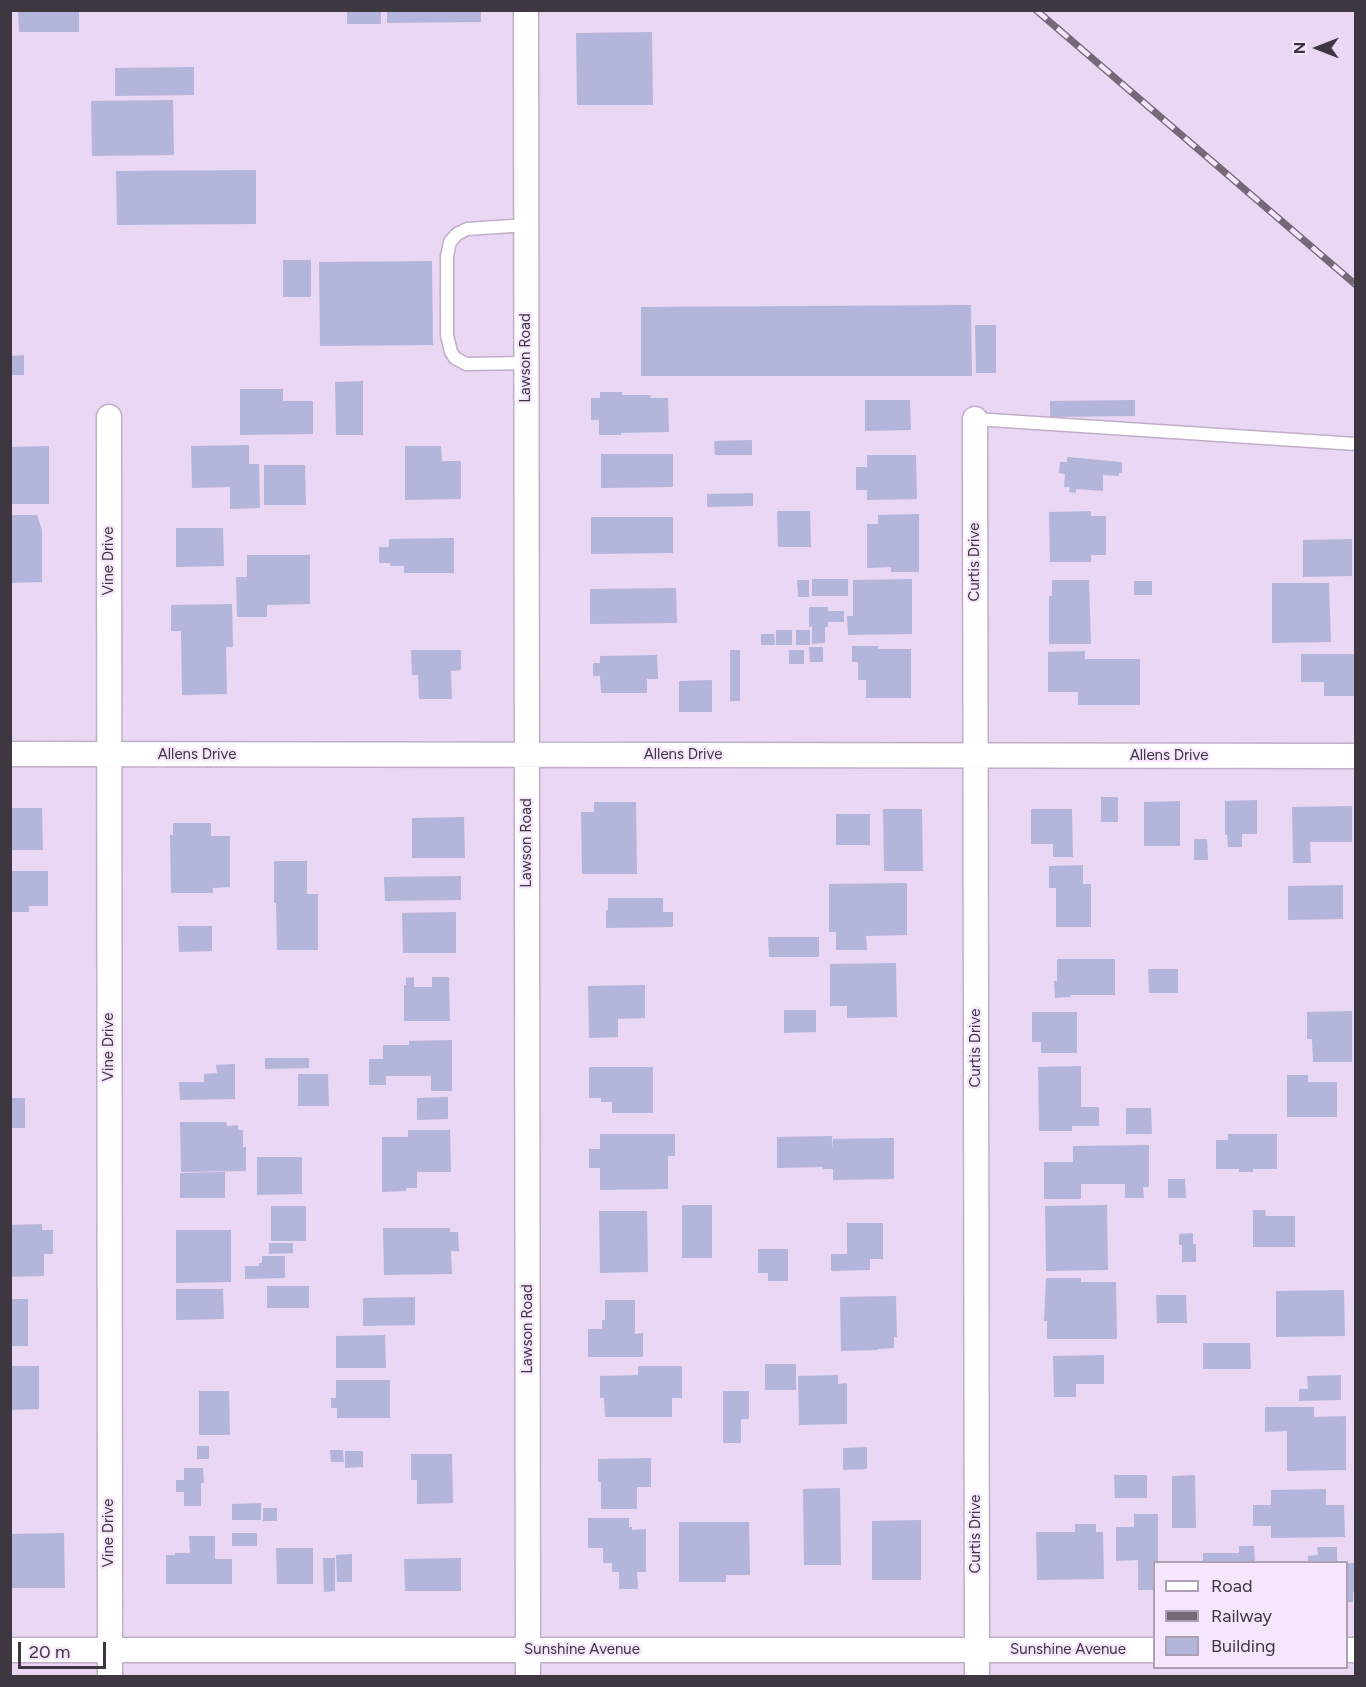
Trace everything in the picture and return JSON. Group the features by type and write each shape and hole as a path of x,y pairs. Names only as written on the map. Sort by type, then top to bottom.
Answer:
{"street":[{"name":"Lawson Road","path":"526,10 528,1677"},
{"name":"Vine Drive","path":"109,417 110,1677"},
{"name":"Curtis Drive","path":"975,419 977,1677"},
{"name":"Allens Drive","path":"10,754 1356,756"},
{"name":"Sunshine Avenue","path":"10,1650 1153,1650"}],"lane":[{"path":"526,363 466,364 454,358 447,335 447,256 450,242 457,234 467,229 527,225"},
{"path":"975,419 1356,444"}],"building":[{"path":"18,10 79,10 79,32 19,32"},
{"path":"347,10 381,10 381,24 347,24"},
{"path":"387,10 481,10 481,22 387,23"},
{"path":"652,32 653,105 577,105 576,33"},
{"path":"194,67 194,95 115,96 115,68"},
{"path":"173,100 174,155 92,156 91,101"},
{"path":"256,170 256,224 117,225 116,171"},
{"path":"283,260 311,260 311,297 283,297"},
{"path":"432,261 433,345 320,346 319,262"},
{"path":"971,305 972,376 641,376 641,307"},
{"path":"975,325 996,325 996,373 976,373"},
{"path":"24,355 24,375 10,375 10,356"},
{"path":"363,381 363,435 336,435 335,382"},
{"path":"240,389 283,389 283,401 313,401 313,434 240,435"},
{"path":"600,392 622,392 622,395 650,395 651,398 668,398 669,432 599,435 599,420 591,420 591,398 600,398"},
{"path":"865,400 910,400 911,430 865,431"},
{"path":"1135,400 1135,416 1050,417 1050,401"},
{"path":"752,440 752,455 715,455 714,441"},
{"path":"249,445 249,464 259,464 260,508 230,509 230,487 192,488 191,446"},
{"path":"49,446 49,504 10,504 10,447"},
{"path":"405,446 441,446 442,461 461,461 461,499 405,500"},
{"path":"601,454 673,454 673,487 601,488"},
{"path":"867,455 916,455 917,499 867,500 867,490 856,490 856,467 867,467"},
{"path":"1067,457 1122,462 1122,473 1119,473 1119,476 1103,475 1103,491 1076,489 1076,493 1069,492 1070,487 1064,487 1065,474 1059,473 1060,462 1067,462"},
{"path":"264,465 305,465 306,505 264,505"},
{"path":"753,493 753,506 707,507 707,494"},
{"path":"777,511 810,511 811,547 778,547"},
{"path":"1091,511 1091,516 1106,516 1106,555 1091,555 1091,562 1050,562 1049,512"},
{"path":"919,514 919,572 891,572 891,567 867,568 867,524 878,524 878,515"},
{"path":"10,515 37,515 42,530 42,582 10,583"},
{"path":"591,517 673,517 673,553 591,554"},
{"path":"176,528 223,528 224,566 176,567"},
{"path":"454,538 454,573 404,573 404,566 379,563 379,547 389,547 389,539"},
{"path":"1352,539 1352,576 1303,577 1303,540"},
{"path":"247,555 310,555 310,604 267,605 267,617 237,617 236,577 247,577"},
{"path":"812,579 848,579 848,596 812,596"},
{"path":"912,579 912,634 848,635 847,616 853,616 853,580"},
{"path":"797,580 809,580 809,597 798,597"},
{"path":"1052,580 1089,580 1091,644 1049,644 1049,596 1052,596"},
{"path":"1134,581 1152,581 1152,595 1134,595"},
{"path":"1272,583 1329,583 1331,642 1272,643"},
{"path":"676,588 677,623 590,624 590,589"},
{"path":"232,604 233,647 226,647 227,694 182,695 181,631 171,631 171,605"},
{"path":"809,607 828,607 828,611 844,611 844,622 828,622 828,627 825,627 825,643 812,644"},
{"path":"776,630 792,630 792,645 776,645"},
{"path":"796,630 810,630 810,645 796,645"},
{"path":"761,634 774,634 775,645 761,645"},
{"path":"852,646 911,649 911,698 866,698 866,680 858,680 858,662 852,662"},
{"path":"809,647 823,647 823,662 810,662"},
{"path":"411,650 461,650 461,670 451,671 452,699 419,699 418,675 412,675"},
{"path":"730,650 740,650 740,701 730,701"},
{"path":"789,650 804,650 804,664 789,664"},
{"path":"1085,651 1085,659 1140,659 1140,705 1078,705 1078,692 1048,692 1048,652"},
{"path":"1301,654 1356,654 1356,696 1324,696 1324,682 1301,682"},
{"path":"657,655 658,679 647,679 647,693 601,693 600,676 593,676 593,663 600,663 600,656"},
{"path":"712,680 712,712 679,712 679,681"},
{"path":"1101,797 1118,797 1118,822 1101,822"},
{"path":"1257,800 1257,834 1242,834 1242,847 1228,847 1227,835 1225,835 1225,801"},
{"path":"1180,801 1180,846 1144,846 1144,802"},
{"path":"594,802 636,802 637,874 582,874 581,812 594,812"},
{"path":"1352,806 1352,842 1310,842 1311,863 1293,863 1292,807"},
{"path":"10,808 42,808 43,850 10,850"},
{"path":"883,809 922,809 923,871 884,871"},
{"path":"1031,809 1072,809 1073,857 1053,857 1053,844 1031,844"},
{"path":"836,814 870,814 870,845 836,845"},
{"path":"464,817 465,858 412,858 412,818"},
{"path":"173,823 211,823 211,836 230,836 230,887 213,888 213,893 171,893 170,835 173,835"},
{"path":"1194,839 1207,839 1208,860 1194,860"},
{"path":"274,861 307,861 307,894 318,894 318,950 277,950"},
{"path":"1083,865 1083,884 1091,884 1091,927 1056,927 1056,888 1049,888 1049,866"},
{"path":"10,871 48,871 48,906 29,906 29,912 10,912"},
{"path":"461,876 461,900 385,901 384,877"},
{"path":"907,883 907,935 866,936 867,950 836,950 836,932 829,932 829,884"},
{"path":"1343,885 1343,919 1288,920 1288,886"},
{"path":"608,898 663,898 663,912 673,912 673,927 606,928"},
{"path":"456,912 456,953 403,953 402,913"},
{"path":"178,926 212,926 212,951 179,952"},
{"path":"768,937 819,937 819,957 769,957"},
{"path":"1057,959 1115,959 1115,995 1070,995 1071,997 1055,998 1054,981 1057,981"},
{"path":"896,963 897,1017 847,1018 847,1006 830,1006 830,964"},
{"path":"1148,969 1178,969 1178,993 1149,993"},
{"path":"414,977 414,987 432,987 432,977 449,977 450,1021 404,1021 404,985 406,985 406,978"},
{"path":"645,985 645,1018 618,1019 618,1037 589,1038 588,986"},
{"path":"784,1010 816,1010 816,1032 784,1033"},
{"path":"1352,1011 1352,1062 1313,1062 1312,1039 1307,1039 1307,1012"},
{"path":"1032,1012 1077,1012 1077,1053 1041,1053 1041,1042 1032,1042"},
{"path":"452,1040 452,1091 431,1091 431,1076 386,1076 386,1085 369,1085 369,1059 383,1059 383,1045 409,1045 409,1041"},
{"path":"265,1058 309,1058 309,1068 265,1069"},
{"path":"235,1064 235,1099 180,1100 179,1082 204,1082 204,1074 217,1073 216,1065"},
{"path":"1081,1066 1081,1107 1099,1107 1099,1126 1072,1126 1072,1131 1039,1131 1038,1067"},
{"path":"589,1067 653,1067 653,1113 612,1113 612,1102 601,1102 601,1098 589,1098"},
{"path":"298,1074 328,1074 329,1106 298,1106"},
{"path":"1287,1075 1308,1075 1308,1082 1337,1082 1337,1117 1287,1117"},
{"path":"448,1097 448,1119 417,1120 417,1098"},
{"path":"10,1098 25,1098 25,1128 11,1128"},
{"path":"1126,1108 1151,1108 1152,1134 1126,1134"},
{"path":"180,1122 226,1122 227,1126 238,1125 238,1130 243,1130 243,1147 246,1147 246,1171 181,1172"},
{"path":"408,1130 450,1130 451,1172 417,1172 417,1188 382,1192 382,1137 408,1137"},
{"path":"600,1134 675,1134 675,1156 668,1156 668,1189 600,1190 600,1168 589,1168 589,1149 600,1149"},
{"path":"1228,1134 1277,1134 1277,1169 1253,1169 1253,1172 1239,1172 1239,1169 1216,1169 1216,1140 1228,1140"},
{"path":"832,1136 832,1149 833,1139 894,1138 894,1179 833,1180 833,1169 823,1169 823,1167 777,1168 777,1137"},
{"path":"1149,1145 1149,1187 1143,1187 1144,1198 1125,1198 1125,1184 1081,1184 1081,1199 1044,1199 1044,1162 1073,1162 1073,1146"},
{"path":"257,1157 302,1157 302,1194 257,1195"},
{"path":"225,1172 225,1198 180,1198 180,1173"},
{"path":"1168,1179 1185,1179 1186,1198 1168,1198"},
{"path":"682,1205 712,1205 712,1258 682,1258"},
{"path":"1107,1205 1108,1270 1046,1271 1045,1206"},
{"path":"271,1206 306,1206 306,1241 271,1241"},
{"path":"1253,1210 1265,1210 1266,1216 1295,1216 1295,1247 1253,1247"},
{"path":"599,1211 647,1211 648,1272 600,1273"},
{"path":"847,1223 883,1223 883,1259 870,1259 870,1270 831,1271 831,1254 847,1254"},
{"path":"42,1224 42,1230 53,1230 53,1254 44,1254 44,1276 10,1277 10,1225"},
{"path":"383,1228 450,1228 450,1232 458,1232 459,1251 451,1251 452,1274 384,1275"},
{"path":"176,1230 231,1230 231,1282 176,1283"},
{"path":"1193,1233 1193,1244 1196,1244 1196,1262 1182,1262 1182,1245 1179,1245 1179,1234"},
{"path":"269,1243 293,1243 293,1253 269,1254"},
{"path":"758,1249 788,1249 788,1281 768,1281 768,1273 758,1273"},
{"path":"262,1256 285,1256 285,1278 245,1279 245,1266 259,1266 259,1263 262,1263"},
{"path":"1046,1278 1081,1278 1081,1282 1116,1282 1117,1339 1047,1339 1047,1321 1044,1321"},
{"path":"267,1286 309,1286 309,1308 267,1308"},
{"path":"176,1289 223,1289 224,1319 176,1320"},
{"path":"1344,1290 1345,1336 1276,1337 1276,1291"},
{"path":"1156,1295 1186,1295 1187,1323 1157,1323"},
{"path":"896,1296 897,1337 894,1337 894,1348 841,1351 840,1297"},
{"path":"415,1297 415,1325 363,1326 363,1298"},
{"path":"10,1299 28,1299 28,1346 10,1346"},
{"path":"605,1300 635,1300 635,1334 643,1333 643,1357 588,1357 588,1329 602,1329 602,1320 605,1320"},
{"path":"385,1335 386,1368 336,1368 336,1336"},
{"path":"1203,1343 1250,1343 1251,1369 1203,1369"},
{"path":"1104,1355 1104,1384 1076,1384 1076,1397 1054,1397 1053,1356"},
{"path":"765,1364 796,1364 796,1390 765,1390"},
{"path":"10,1366 39,1366 39,1409 10,1410"},
{"path":"638,1366 682,1366 682,1398 672,1398 672,1417 605,1417 604,1398 600,1398 600,1376 638,1375"},
{"path":"838,1375 838,1384 847,1383 847,1424 799,1425 798,1376"},
{"path":"1341,1375 1341,1400 1299,1401 1299,1389 1308,1389 1307,1376"},
{"path":"336,1380 390,1380 390,1418 337,1418 337,1408 331,1408 331,1398 336,1398"},
{"path":"199,1391 229,1391 230,1435 199,1435"},
{"path":"723,1391 749,1391 749,1419 741,1419 741,1443 723,1443"},
{"path":"1265,1407 1314,1407 1314,1417 1346,1416 1346,1470 1287,1471 1287,1431 1265,1432"},
{"path":"197,1446 209,1446 209,1459 197,1459"},
{"path":"867,1447 867,1469 843,1470 843,1448"},
{"path":"330,1450 343,1450 344,1462 331,1462"},
{"path":"345,1451 363,1451 363,1467 345,1468"},
{"path":"411,1454 452,1454 453,1503 417,1504 417,1480 411,1480"},
{"path":"651,1458 651,1487 637,1487 637,1509 601,1509 598,1459"},
{"path":"184,1468 203,1468 201,1506 184,1506 184,1492 176,1492 176,1480 184,1480"},
{"path":"1114,1475 1147,1475 1147,1498 1115,1498"},
{"path":"1195,1475 1196,1528 1172,1528 1172,1476"},
{"path":"840,1488 841,1565 804,1565 803,1489"},
{"path":"1326,1489 1326,1505 1344,1505 1345,1537 1271,1538 1271,1526 1253,1526 1253,1505 1271,1505 1271,1490"},
{"path":"261,1503 261,1520 232,1520 232,1504"},
{"path":"263,1508 277,1508 277,1521 263,1521"},
{"path":"1134,1514 1158,1514 1158,1561 1153,1561 1153,1590 1138,1590 1138,1560 1116,1561 1116,1527 1134,1527"},
{"path":"588,1518 629,1518 629,1527 632,1527 632,1530 646,1529 646,1572 637,1572 638,1589 619,1589 619,1572 612,1572 612,1563 603,1563 603,1548 588,1548"},
{"path":"921,1520 921,1580 872,1580 872,1521"},
{"path":"679,1522 749,1522 750,1575 726,1575 726,1582 679,1582"},
{"path":"1075,1524 1096,1524 1096,1532 1103,1532 1104,1579 1037,1580 1036,1532 1075,1532"},
{"path":"64,1533 65,1588 10,1588 10,1534"},
{"path":"232,1533 257,1533 257,1546 232,1546"},
{"path":"189,1536 215,1536 215,1559 232,1559 232,1584 166,1584 166,1555 190,1553"},
{"path":"1239,1546 1254,1546 1255,1561 1203,1561 1203,1553 1239,1553"},
{"path":"1317,1547 1337,1547 1337,1561 1308,1561 1308,1556 1318,1555"},
{"path":"276,1548 313,1548 313,1584 277,1584"},
{"path":"352,1554 352,1582 337,1582 336,1555"},
{"path":"323,1558 335,1558 335,1591 324,1592"},
{"path":"461,1558 461,1591 405,1591 404,1559"},
{"path":"1348,1563 1356,1563 1356,1592 1353,1592 1353,1602 1348,1602"}],"railway":[{"path":"1036,10 1356,285"}]}
